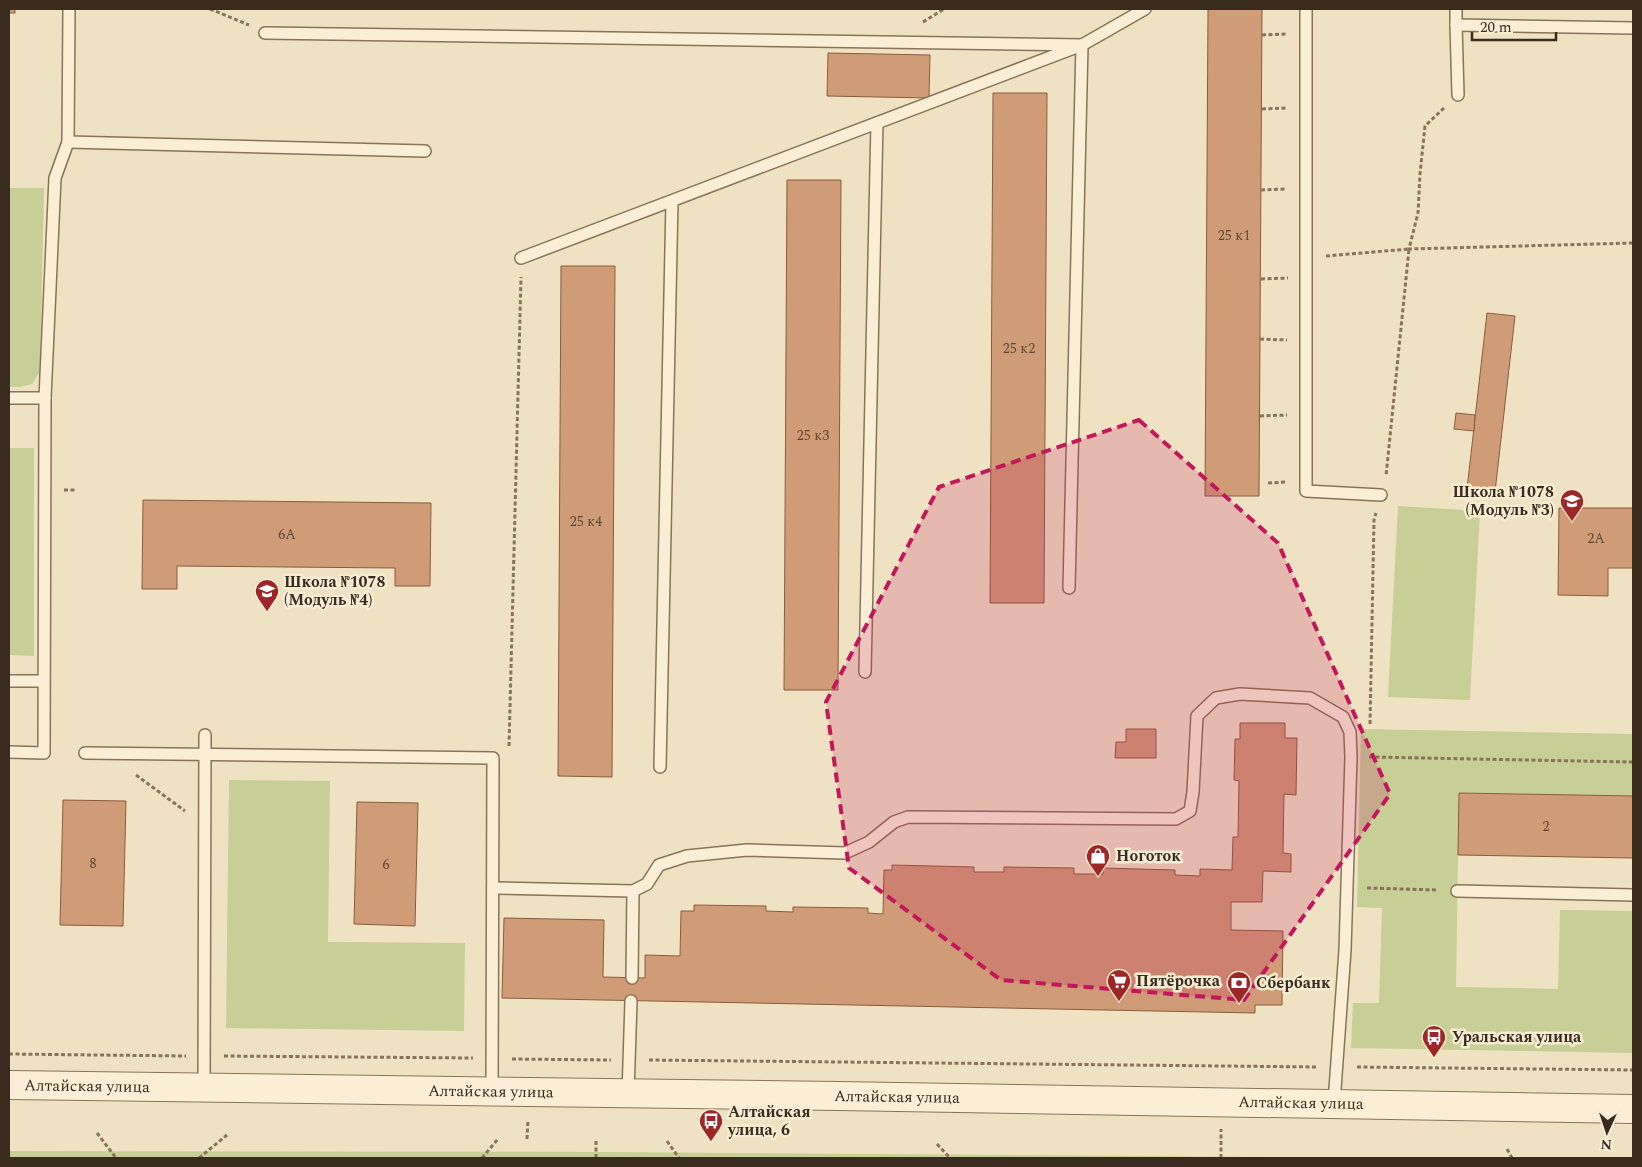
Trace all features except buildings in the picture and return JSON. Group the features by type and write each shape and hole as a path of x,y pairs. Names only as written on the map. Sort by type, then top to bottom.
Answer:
{"street":[{"name":"Алтайская улица","path":"9,1085 1334,1103 1633,1109"}],"lane":[{"path":"9,752 44,753 45,398 55,178 68,142 70,9"},
{"path":"521,258 1082,45 1145,9"},
{"path":"1306,9 1306,491 1381,495"},
{"path":"1456,9 1458,96"},
{"path":"1456,25 1633,28"},
{"path":"266,32 1082,45"},
{"path":"1069,588 1082,45"},
{"path":"865,672 877,123"},
{"path":"68,142 425,151"},
{"path":"660,767 672,201"},
{"path":"9,398 45,398"},
{"path":"9,681 43,681"},
{"path":"493,888 634,891 646,884 659,866 687,856 747,850 845,853 868,842 894,822 908,817 1176,818 1190,811 1193,792 1197,716 1216,698 1240,694 1310,698 1343,717 1350,732 1351,757 1344,950 1334,1103"},
{"path":"204,1088 205,735"},
{"path":"85,753 493,758 492,1093"},
{"path":"632,978 634,891"},
{"path":"1457,891 1633,895"},
{"path":"628,1094 631,1001"}],"path":[{"path":"210,9 266,32"},
{"path":"1370,728 1374,520 1386,479 1409,249 1418,213 1425,126 1458,96"},
{"path":"1261,190 1306,189"},
{"path":"1306,257 1409,249 1633,243"},
{"path":"493,758 509,758 521,258"},
{"path":"1261,279 1306,278"},
{"path":"1260,339 1306,340"},
{"path":"1260,416 1306,414"},
{"path":"1369,748 1369,757"},
{"path":"108,753 205,826"},
{"path":"1351,757 1633,762"},
{"path":"1346,887 1457,891"},
{"path":"9,1054 1633,1070"},
{"path":"97,1133 116,1158"},
{"path":"199,1158 227,1135"},
{"path":"482,1158 498,1139"},
{"path":"596,1140 596,1158"},
{"path":"666,1142 680,1158"},
{"path":"937,1144 950,1158"},
{"path":"1221,1147 1221,1158"},
{"path":"1507,1148 1512,1158"}],"highlighted area":[{"path":"1139,420 1278,543 1390,794 1244,1000 1001,980 849,868 826,702 939,487"}],"green space":[{"path":"9,188 44,188 40,372 32,384 20,387 9,387"},
{"path":"9,448 34,448 34,656 9,655"},
{"path":"1398,506 1480,511 1470,700 1388,697"},
{"path":"1361,729 1633,734 1633,796 1459,793 1456,987 1558,989 1560,910 1633,911 1633,1053 1351,1048 1353,1003 1379,1003 1382,908 1357,907"},
{"path":"229,780 330,781 328,942 465,943 464,1031 226,1028"},
{"path":"9,1151 610,1152 1399,1158 9,1158"}],"place":[{"name":"Школа №1078 (Модуль №3)","path":"1572,522"},
{"name":"Школа №1078 (Модуль №4)","path":"267,612"},
{"name":"Ноготок","path":"1098,877"},
{"name":"Пятёрочка","path":"1119,1002"},
{"name":"Сбербанк","path":"1239,1004"},
{"name":"Уральская улица","path":"1434,1058"},
{"name":"Алтайская улица, 6","path":"711,1142"}]}
